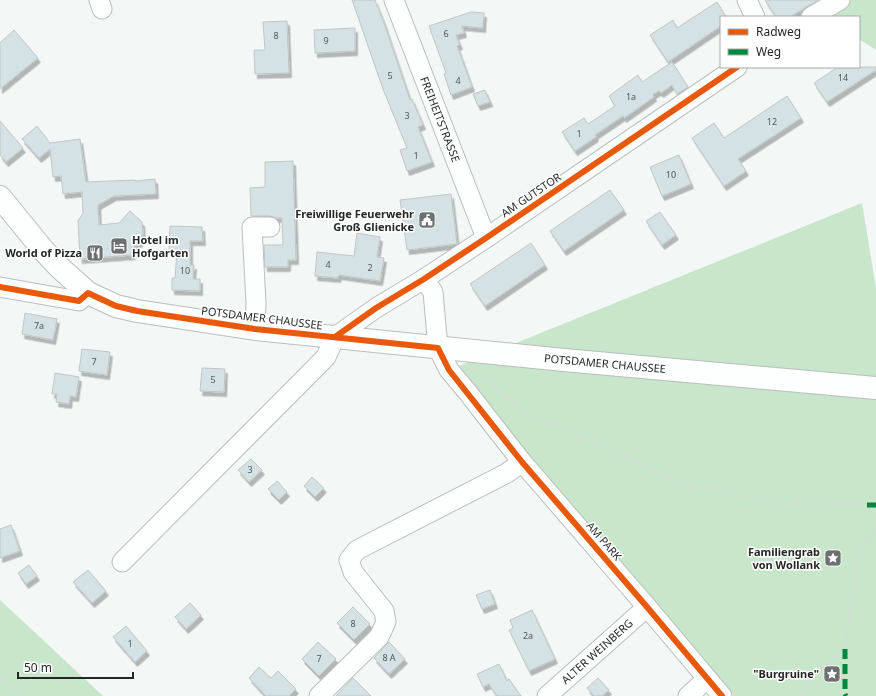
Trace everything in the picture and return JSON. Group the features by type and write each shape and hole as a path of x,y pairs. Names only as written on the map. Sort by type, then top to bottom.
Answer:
{"main road":[{"name":"POTSDAMER CHAUSSEE","path":"0,197 59,268 88,293 116,306 137,311 255,329 438,348 876,388"}],"street":[{"name":"FREIHEITSTRASSE","path":"394,0 486,238"},
{"path":"747,0 755,16"},
{"path":"813,16 840,0"},
{"name":"AM GUTSTOR","path":"335,337 376,308 424,279 486,238 736,68"},
{"path":"255,329 256,303 252,227 270,227"},
{"path":"424,279 433,292 438,348"},
{"path":"0,286 79,301 88,293"},
{"name":"POTSDAMER CHAUSSEE","path":"122,562 326,357 335,337"},
{"name":"AM PARK","path":"438,348 449,370 522,462 722,696"},
{"path":"319,696 379,637 386,622 384,612 353,572 349,560 357,550 507,473 522,462"},
{"name":"ALTER WEINBERG","path":"547,696 647,607"},
{"path":"688,696 707,679"}],"path":[{"path":"463,350 476,372 518,407 680,483 763,500 867,505 876,522"},
{"path":"802,696 810,679 845,649 858,552 876,526"},
{"path":"0,676 22,696"}],"green space":[{"path":"819,0 876,0 876,50 860,40 860,16 832,16"},
{"path":"862,203 876,288 876,696 722,696 449,370"},
{"path":"0,600 103,696 0,696"}],"building":[{"path":"352,0 375,0 410,100 412,99 423,125 418,127 432,162 407,171 400,150 407,148 383,89"},
{"path":"765,0 818,0 792,16 775,16"},
{"path":"717,2 725,16 720,16 720,27 668,62 650,35 673,20 677,28"},
{"path":"471,12 484,13 483,28 462,26 464,33 456,35 460,45 457,46 472,87 451,95 444,74 446,73 429,26"},
{"path":"287,21 289,73 255,74 254,50 265,50 263,22"},
{"path":"355,28 355,51 315,53 314,30"},
{"path":"14,30 38,58 0,89 0,43"},
{"path":"672,62 688,87 677,94 672,85 661,93 659,91 653,94 654,97 624,118 623,116 595,135 596,137 575,151 562,132 584,118 588,124 615,106 609,96 638,75 642,82"},
{"path":"876,67 876,70 827,102 814,83 836,68"},
{"path":"485,90 490,102 478,106 473,94"},
{"path":"787,96 801,118 738,159 746,171 724,186 692,138 714,123 724,138"},
{"path":"0,121 23,148 6,162 0,155"},
{"path":"37,126 50,143 80,139 86,182 155,179 156,194 114,196 98,205 99,225 119,223 130,211 142,222 143,234 140,238 140,242 132,248 133,255 80,259 78,221 83,213 82,192 63,194 61,176 53,177 50,149 39,158 22,139"},
{"path":"679,155 691,184 662,196 650,167"},
{"path":"293,161 296,260 288,260 288,267 265,267 264,245 283,245 282,218 270,216 251,216 250,188 265,187 265,162"},
{"path":"610,190 624,210 564,251 550,231"},
{"path":"451,194 457,244 407,250 400,200"},
{"path":"660,212 676,235 662,245 646,221"},
{"path":"170,226 202,227 203,241 190,241 190,265 194,265 193,279 200,279 200,291 172,290 172,278 175,278 177,251 169,251"},
{"path":"357,233 380,237 377,257 384,258 380,281 339,275 338,278 315,276 317,252 354,256"},
{"path":"531,243 545,265 485,306 470,284"},
{"path":"25,313 57,319 53,340 22,334"},
{"path":"82,349 110,352 107,375 79,371"},
{"path":"202,368 225,369 224,392 200,391"},
{"path":"55,373 79,377 76,397 70,396 69,404 56,402 57,394 52,394"},
{"path":"251,459 262,470 249,482 238,470"},
{"path":"312,477 324,488 315,497 304,486"},
{"path":"277,481 287,492 279,500 268,489"},
{"path":"11,525 20,551 0,558 0,529"},
{"path":"29,565 37,576 26,584 18,573"},
{"path":"88,570 106,591 92,603 73,582"},
{"path":"490,590 495,604 482,609 476,595"},
{"path":"190,603 201,615 186,629 175,617"},
{"path":"353,607 370,624 354,640 337,623"},
{"path":"532,610 555,659 529,671 509,630 513,628 510,620"},
{"path":"126,626 147,651 135,662 113,637"},
{"path":"318,642 336,659 319,676 302,659"},
{"path":"389,642 405,659 389,674 374,658"},
{"path":"499,664 507,681 509,679 521,696 497,696 489,684 483,687 477,674"},
{"path":"259,667 271,678 278,671 296,689 289,696 266,696 249,678"},
{"path":"353,678 371,696 336,696"},
{"path":"598,678 609,690 602,696 594,696 587,688"}],"marked path":[{"path":"867,505 876,505"},
{"path":"845,649 846,696"}],"cycle path":[{"path":"335,337 376,308 424,279 486,238 736,68"},
{"path":"0,287 79,301 88,293 116,306 137,311 255,329 438,348 449,370 522,462 722,696"}],"place":[{"name":"Freiwillige Feuerwehr Groß Glienicke","path":"427,220"},
{"name":"Hotel im Hofgarten","path":"119,246"},
{"name":"World of Pizza","path":"95,253"},
{"name":"Familiengrab von Wollank","path":"833,558"},
{"name":"\"Burgruine\"","path":"832,674"}]}
